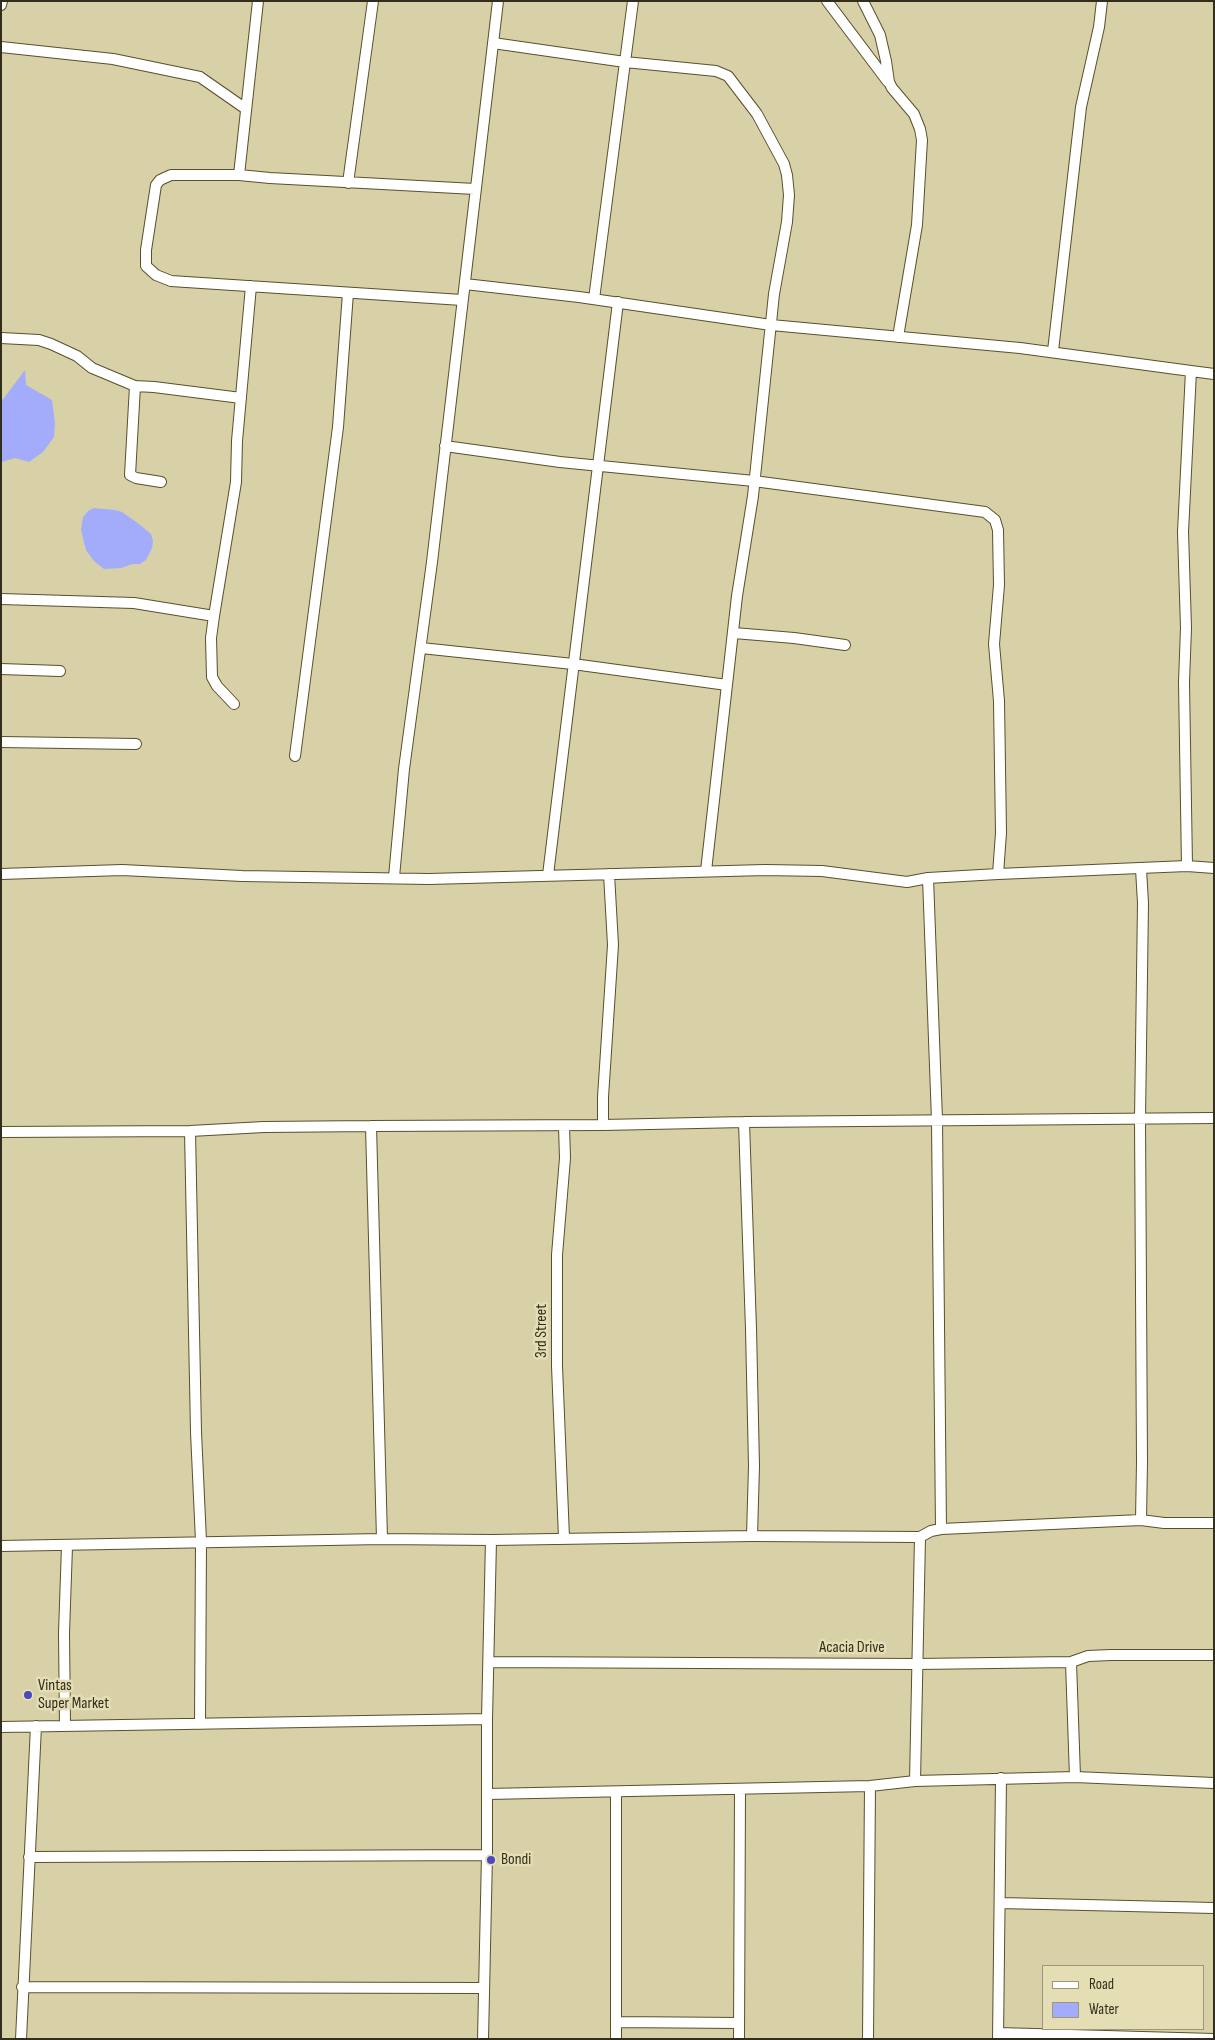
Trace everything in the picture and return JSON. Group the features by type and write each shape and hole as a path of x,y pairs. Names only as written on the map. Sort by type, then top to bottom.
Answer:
{"street":[{"path":"1,5 2,1"},
{"path":"239,175 258,1"},
{"path":"348,183 373,1"},
{"path":"394,877 404,769 421,648 498,1"},
{"path":"594,300 633,1"},
{"path":"827,1 892,88 914,114 920,129 922,140 917,225 898,337"},
{"path":"863,1 880,35 892,88"},
{"path":"1052,352 1081,107 1099,27 1102,1"},
{"path":"493,43 625,62 716,71 728,76 758,114 788,175 787,222 774,294 754,481 727,685 706,871"},
{"path":"1,47 113,59 164,68 200,77 246,109"},
{"path":"462,300 170,281 156,275 146,266 146,250 156,185 160,180 171,175 239,175 348,183 475,189"},
{"path":"465,284 618,302 771,325 1052,352 1214,374"},
{"path":"234,704 217,686 212,677 211,638 236,482 240,398 251,286"},
{"path":"295,756 338,427 348,292"},
{"path":"548,875 618,302"},
{"path":"1,338 39,340 51,344 76,356 92,368 125,384 240,398"},
{"path":"1187,866 1184,682 1186,628 1183,532 1191,371"},
{"path":"134,386 130,475 136,478 162,482"},
{"path":"444,446 597,466 754,481 984,512 995,520 998,530 999,585 994,644 999,700 1001,833 998,874"},
{"path":"1,599 134,603 214,616"},
{"path":"734,633 845,645"},
{"path":"421,648 573,664 727,685"},
{"path":"1,669 60,671"},
{"path":"1,742 136,744"},
{"path":"1,874 122,870 242,876 429,879 706,871 822,872 907,882 928,878 998,874 1141,870 1187,866 1214,868"},
{"path":"1140,1520 1142,1462 1140,1119 1143,932 1141,870"},
{"path":"603,1125 603,1097 613,945 609,874"},
{"path":"928,878 937,1120 940,1529"},
{"path":"1,1132 190,1131 264,1127 564,1126 744,1122 1214,1118"},
{"path":"744,1122 752,1358 754,1466 752,1536"},
{"path":"371,1126 382,1539"},
{"name":"3rd Street","path":"564,1126 565,1158 558,1236 557,1366 564,1538"},
{"path":"190,1131 196,1432 201,1541 200,1724"},
{"path":"1,1546 382,1539 491,1540 752,1536 920,1537 940,1529 1140,1520 1164,1523 1214,1523"},
{"path":"915,1781 920,1537"},
{"path":"483,2039 487,1855 486,1719 491,1540"},
{"path":"65,1726 64,1633 66,1546"},
{"name":"Acacia Drive","path":"489,1662 917,1664 1071,1662 1088,1656 1214,1655"},
{"path":"1071,1662 1075,1777"},
{"path":"1,1726 486,1719"},
{"path":"21,2039 36,1726"},
{"path":"487,1794 870,1786 915,1781 1001,1778 1075,1777 1214,1783"},
{"path":"1001,1778 998,2036 1214,2038"},
{"path":"868,2039 870,1786"},
{"path":"740,1789 740,2039"},
{"path":"616,1792 616,2039"},
{"path":"29,1857 487,1855"},
{"path":"1000,1903 1214,1908"},
{"path":"22,1987 484,1988"},
{"path":"617,2022 739,2023"}],"water":[{"path":"25,370 26,385 52,400 55,423 54,437 43,452 29,462 15,458 1,462 1,402"},
{"path":"94,508 122,512 151,534 152,548 146,560 140,564 104,569 94,561 86,550 81,530 83,517"}],"place":[{"name":"Vintas Super Market","path":"28,1695"},
{"name":"Bondi","path":"491,1860"}]}
